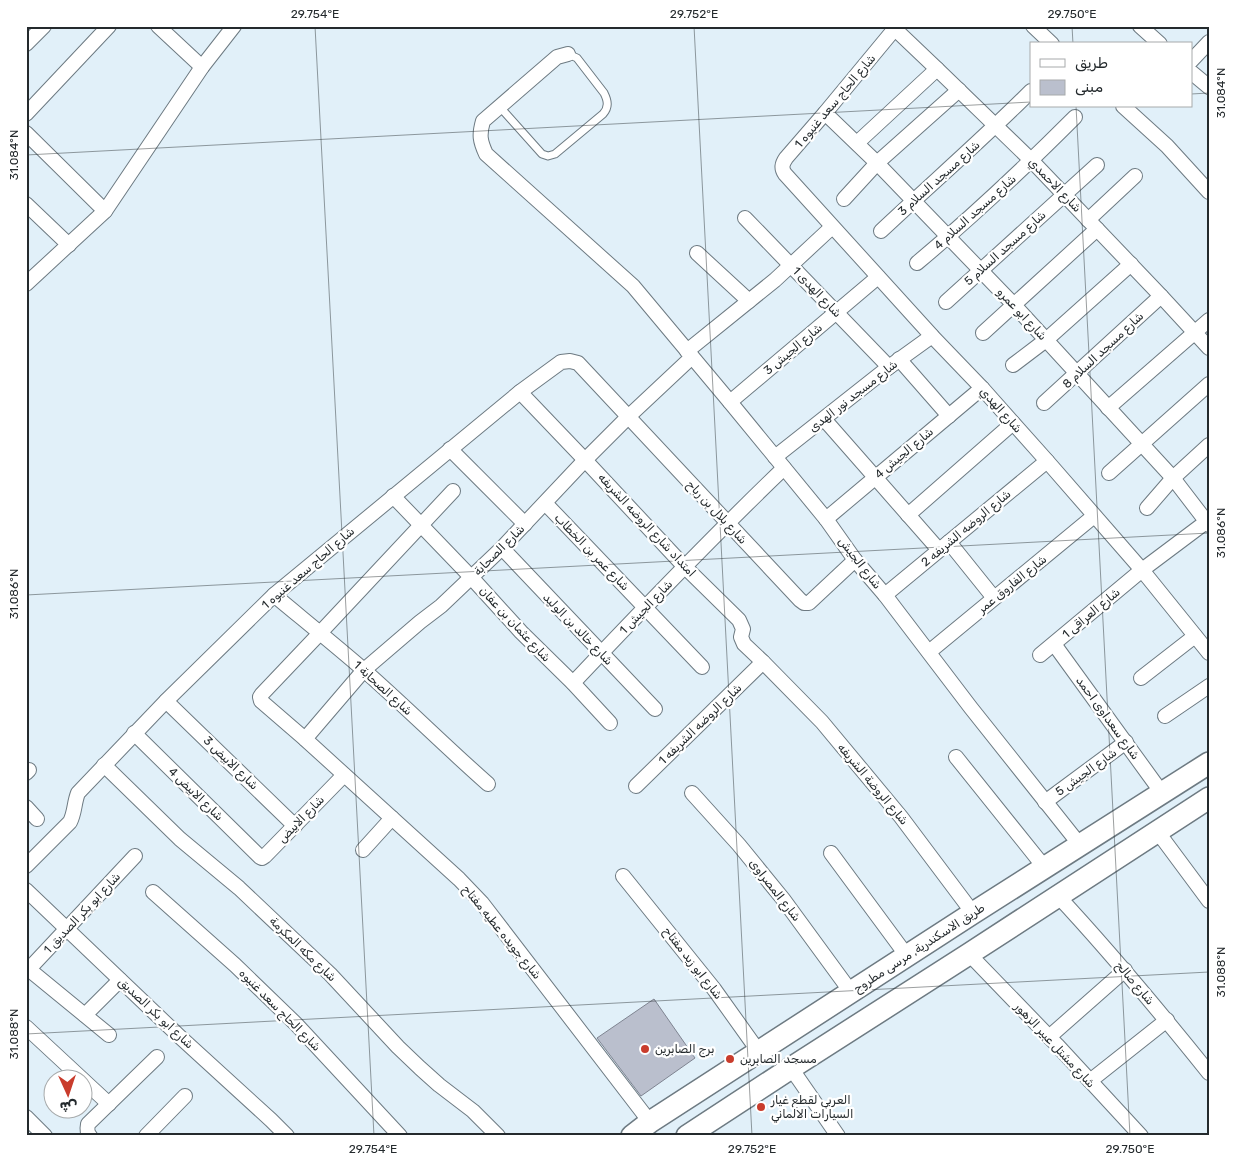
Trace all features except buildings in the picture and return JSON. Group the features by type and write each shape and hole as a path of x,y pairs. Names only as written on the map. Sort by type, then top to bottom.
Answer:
{"main road":[{"name":"طريق الاسكندرية, مرسى مطروح","path":"632,1136 650,1122 973,913 1209,763"},
{"path":"687,1136 1209,798"},
{"path":"819,1013 837,1039"}],"street":[{"path":"26,44 44,26"},
{"path":"26,114 109,26"},
{"path":"28,279 69,245 105,211 202,67 234,26"},
{"path":"1033,26 1050,42"},
{"path":"161,27 202,67"},
{"name":"شارع الاحمدي","path":"896,28 1032,161 1209,348"},
{"name":"شارع الحاج سعد غنيوه 1","path":"785,174 782,169 782,163 896,28"},
{"path":"1192,60 1209,42"},
{"name":"شارع الجيش","path":"568,54 557,57 483,121 480,132 481,143 486,154 633,286 826,519 855,560 885,595 1080,846"},
{"path":"857,143 938,69"},
{"path":"1192,73 1209,87"},
{"path":"844,199 877,163 959,90"},
{"name":"شارع مسجد السلام 3","path":"882,231 1030,93"},
{"path":"1125,108 1167,146 1209,192"},
{"name":"شارع ابو عمرو","path":"825,113 949,236 1014,305 1173,478 1208,525"},
{"name":"شارع مسجد السلام 4","path":"917,263 1032,161 1075,117"},
{"path":"26,133 105,211"},
{"name":"شارع مسجد السلام 5","path":"946,302 1097,165"},
{"name":"شارع الهدي","path":"785,174 1047,461 1142,570 1209,653"},
{"path":"983,333 1014,305 1093,224 1135,176"},
{"path":"26,204 69,245"},
{"name":"شارع الهدى 1","path":"745,218 837,313 894,363 949,416"},
{"name":"شارع الصحابة","path":"306,740 364,670 441,606 502,548 689,354 775,280 832,227"},
{"path":"697,253 749,301"},
{"path":"1013,365 1046,340 1131,264"},
{"name":"شارع الجيش 3","path":"730,402 878,277"},
{"name":"شارع مسجد السلام 8","path":"1044,403 1161,296"},
{"path":"1108,408 1209,320"},
{"name":"شارع مسجد نور الهدى","path":"780,462 824,419 894,363 932,336"},
{"name":"شارع الحاج سعد غنيوه 1","path":"26,866 70,822 78,793 166,701 274,595 520,392 561,362 570,360 578,363 584,370"},
{"name":"شارع بلال بن رباح","path":"584,370 804,603 809,603 855,560"},
{"path":"1109,473 1209,384"},
{"name":"شارع الجيش 4","path":"826,519 982,388"},
{"name":"امتداد شارع الروضه الشريفه","path":"520,392 684,566 739,620 743,629 741,637 744,644 764,662"},
{"path":"824,419 908,515 944,546 994,598"},
{"path":"908,515 1013,423"},
{"path":"1147,508 1173,478 1209,445"},
{"path":"450,449 525,524"},
{"name":"شارع الروضه الشريفه 2","path":"885,595 1047,461"},
{"name":"شارع الجيش 1","path":"573,683 727,523 780,462"},
{"path":"320,633 453,491"},
{"name":"شارع عثمان بن عفان","path":"393,496 422,524 521,632 573,683 610,724"},
{"name":"شارع عمر بن الخطاب","path":"545,503 702,667"},
{"name":"شارع الفاروق عمر","path":"929,652 1094,516"},
{"name":"شارع العراقى 1","path":"1040,656 1142,570 1208,525"},
{"name":"شارع خالد بن الوليد","path":"502,548 655,709"},
{"name":"شارع الصحابة 1","path":"274,595 364,670 413,714 452,753 488,784"},
{"name":"شارع جويده عطيه مفتاح","path":"320,633 262,694 260,701 306,740 482,902 650,1122"},
{"path":"1140,678 1195,636"},
{"name":"شارع سعداوى احمد","path":"1054,644 1162,793"},
{"name":"شارع الروضه الشريفه 1","path":"636,786 764,662"},
{"name":"شارع الروضة الشريفه","path":"764,662 822,722 901,817 973,913"},
{"path":"1165,716 1209,686"},
{"name":"شارع الابيض 3","path":"166,701 295,826"},
{"name":"شارع الابيض 4","path":"134,734 257,855"},
{"name":"شارع الجيش 5","path":"1045,802 1126,742"},
{"path":"956,757 1045,868"},
{"name":"شارع مكه المكرمة","path":"104,765 180,839 239,888 330,974 420,1068 473,1111 498,1136"},
{"name":"شارع الابيض","path":"257,855 262,858 265,856 344,775"},
{"name":"شارع المصراوى","path":"692,793 739,845 783,899 851,992"},
{"path":"26,807 37,819"},
{"path":"363,850 392,818"},
{"path":"1158,831 1209,901"},
{"path":"831,854 907,956"},
{"name":"شارع ابو بكر الصديق 1","path":"28,968 135,856"},
{"name":"شارع ابو زيد مفتاح","path":"623,876 714,989 759,1052"},
{"name":"شارع ابو بكر الصديق","path":"26,890 287,1136"},
{"name":"شارع الحاج سعد غنيوه","path":"153,892 235,965 296,1024 400,1136"},
{"name":"شارع صالح","path":"1058,896 1125,970 1209,1073"},
{"name":"شارع مشتل عبير الزهور","path":"969,954 1141,1136"},
{"path":"28,968 108,1035"},
{"path":"1049,1037 1125,970"},
{"path":"85,1015 120,980"},
{"path":"1090,1081 1167,1020"},
{"path":"26,1027 109,1104"},
{"path":"90,1136 87,1129 88,1124 157,1057"},
{"path":"791,1068 838,1136"},
{"path":"146,1136 185,1096"},
{"path":"29,1125 45,1136"}],"lane":[{"path":"499,106 542,154 548,156 555,154 603,114 607,110 608,104 604,93 577,58 568,54"}],"place":[{"name":"برج الصابرين","path":"645,1049"},
{"name":"مسجد الصابرين","path":"730,1059"},
{"name":"العربي لقطع غيار السيارات الالماني","path":"761,1107"}]}
